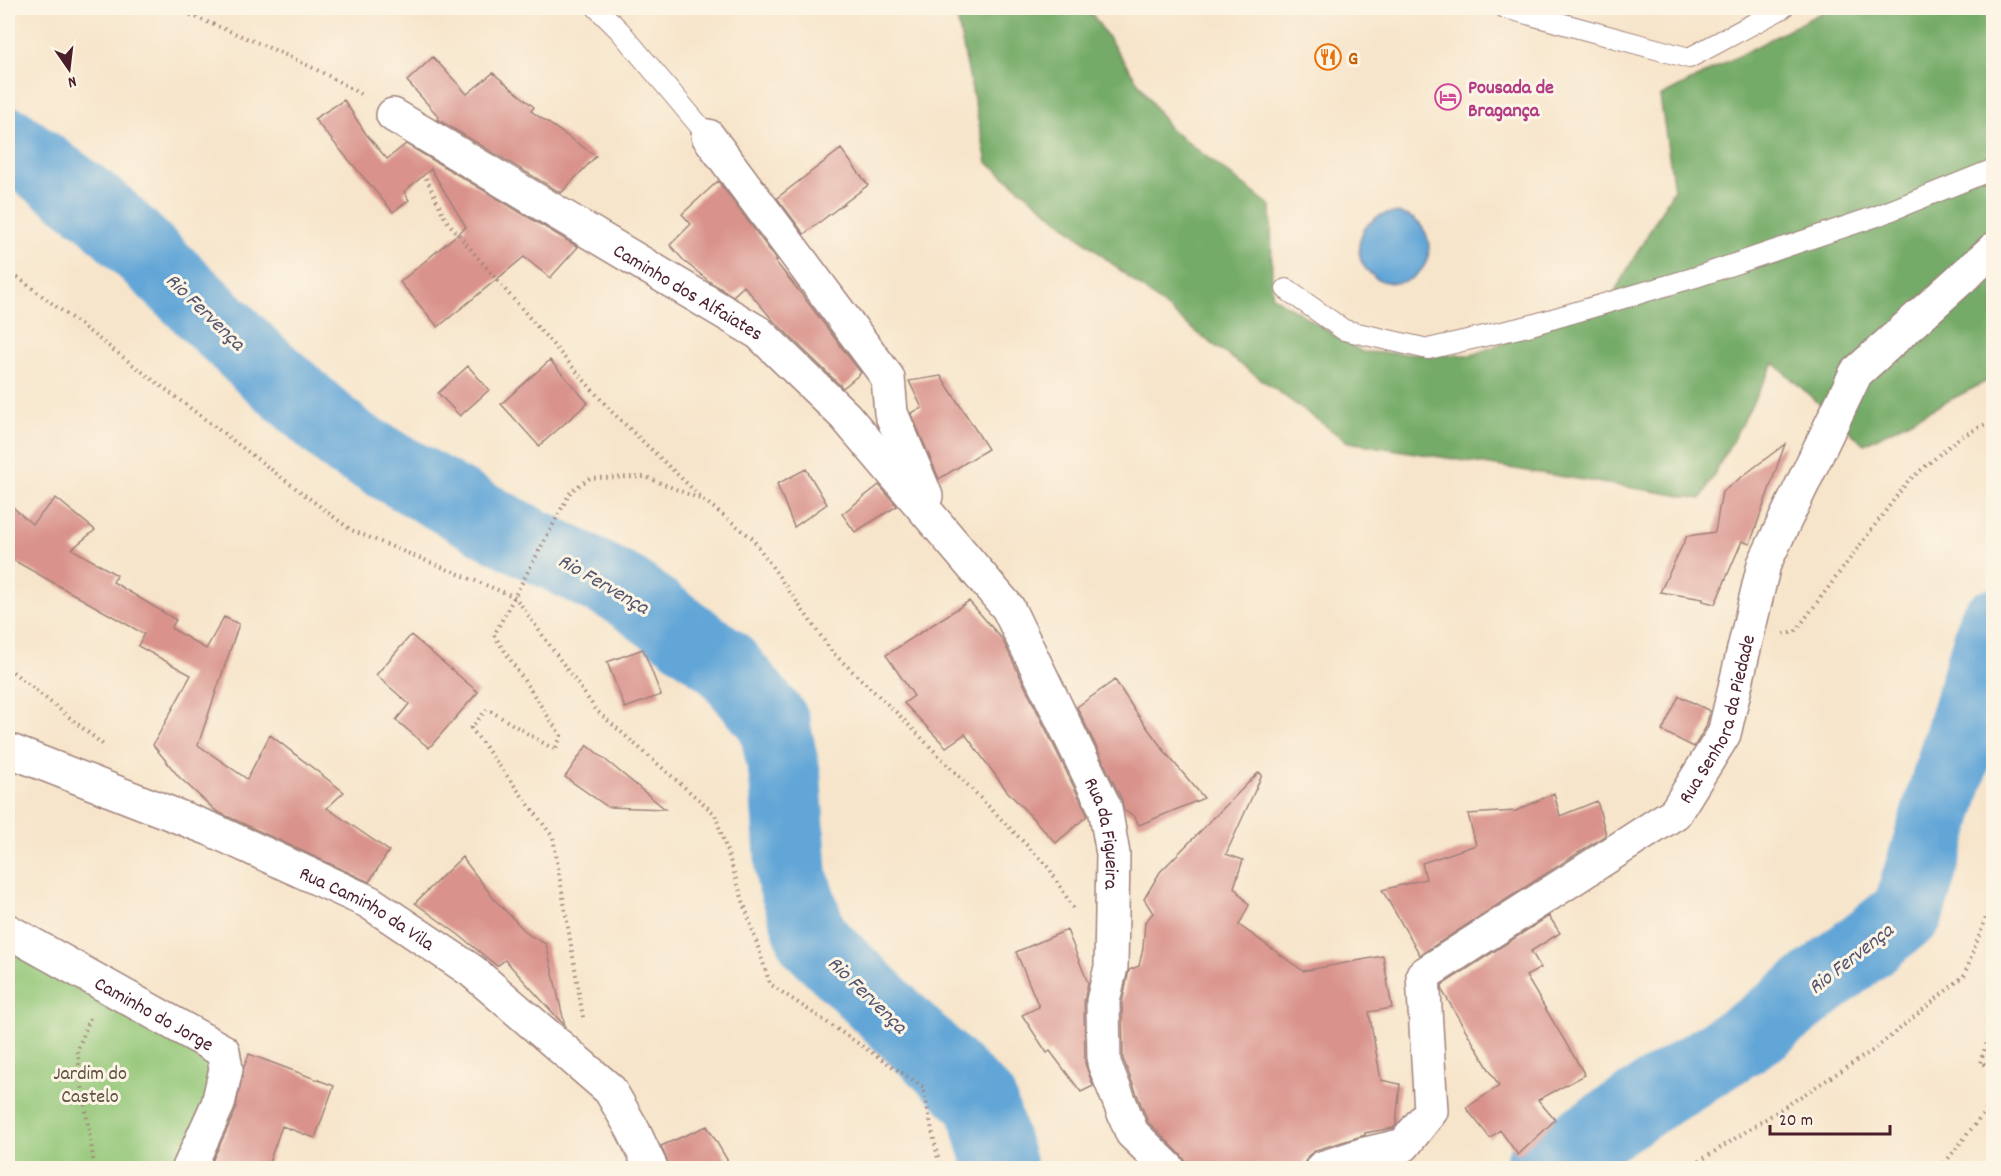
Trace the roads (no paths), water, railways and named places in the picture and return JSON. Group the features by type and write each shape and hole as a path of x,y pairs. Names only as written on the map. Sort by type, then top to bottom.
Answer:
{"street":[{"name":"Caminho dos Alfaiates","path":"393,115 759,333 845,416 937,523"},
{"path":"708,136 888,378 891,413 937,523"},
{"name":"Rua Senhora da Piedade","path":"1323,1168 1365,1154 1404,1145 1431,1111 1423,975 1675,813 1724,734 1764,564 1856,373 1994,249"},
{"name":"Rua da Figueira","path":"937,523 1008,608 1105,808 1113,854 1111,967 1103,1001 1104,1064 1132,1133 1168,1168"},
{"name":"Rua Caminho da Vila","path":"8,750 210,829 369,902 472,970 610,1090 651,1168"},
{"name":"Caminho do Jorge","path":"8,932 223,1051 226,1069 218,1104 189,1168"}],"lane":[{"path":"597,8 620,31 708,136"},
{"path":"1505,8 1689,58 1782,8"},
{"path":"1286,289 1344,330 1428,349 1528,326 1696,277 1877,216 1994,169"}],"water":[{"path":"1394,213 1407,216 1419,223 1426,235 1429,248 1426,261 1419,273 1407,280 1394,283 1381,280 1369,273 1362,261 1359,248 1362,235 1369,223 1381,216"}],"waterway":[{"name":"Rio Fervença","path":"8,142 103,212 260,364 349,443 493,524 626,591 724,663 774,723 785,775 792,878 813,940 981,1102 1001,1168"},
{"name":"Rio Fervença","path":"1540,1168 1760,1029 1908,912 1994,624"}],"place":[{"name":"G","path":"1328,57"},
{"name":"Pousada de Bragança","path":"1448,97"}],"park label":[{"name":"Jardim do Castelo","path":"90,1084"}]}
